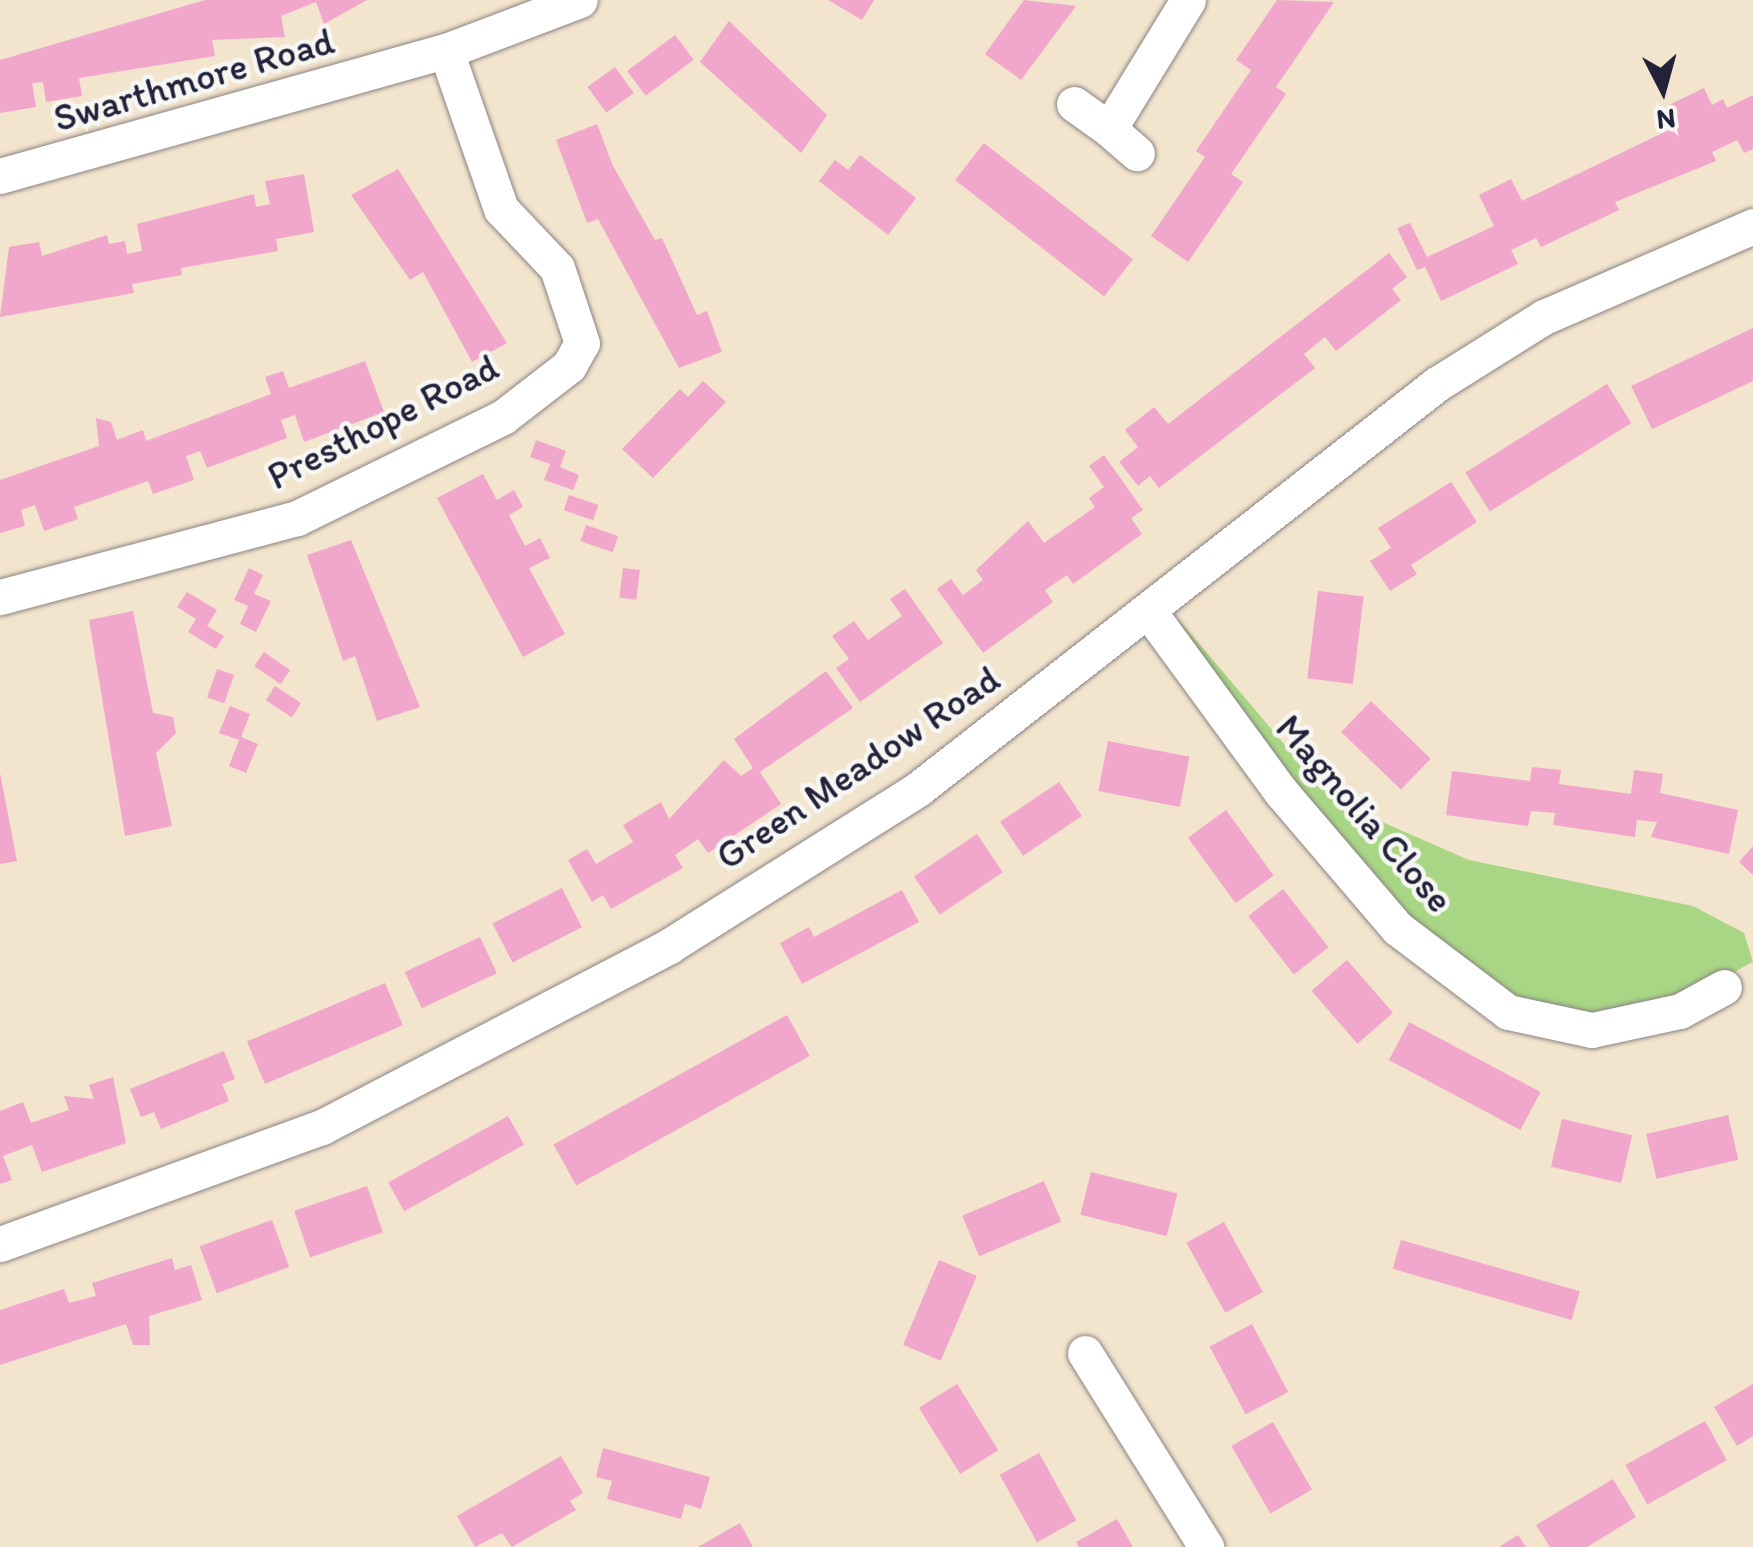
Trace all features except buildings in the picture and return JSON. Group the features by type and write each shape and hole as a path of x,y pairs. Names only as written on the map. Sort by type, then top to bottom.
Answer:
{"street":[{"name":"Swarthmore Road","path":"0,176 446,51 580,0"},
{"path":"1109,129 1188,0"},
{"name":"Presthope Road","path":"0,596 297,518 503,417 569,366 582,343 557,268 501,208 446,51"},
{"path":"1074,104 1137,153"},
{"name":"Green Meadow Road","path":"0,1244 194,1180 442,1072 669,946 918,788 1150,612 1437,384 1544,317 1753,226"},
{"name":"Magnolia Close","path":"1150,612 1282,792 1397,928 1508,1012 1592,1030 1680,1011 1724,987"},
{"path":"1085,1354 1206,1547"}],"green space":[{"path":"1179,620 1295,757 1382,822 1469,860 1693,906 1744,933 1753,962 1680,1000 1592,1019 1507,1000 1401,921 1170,630"}]}
